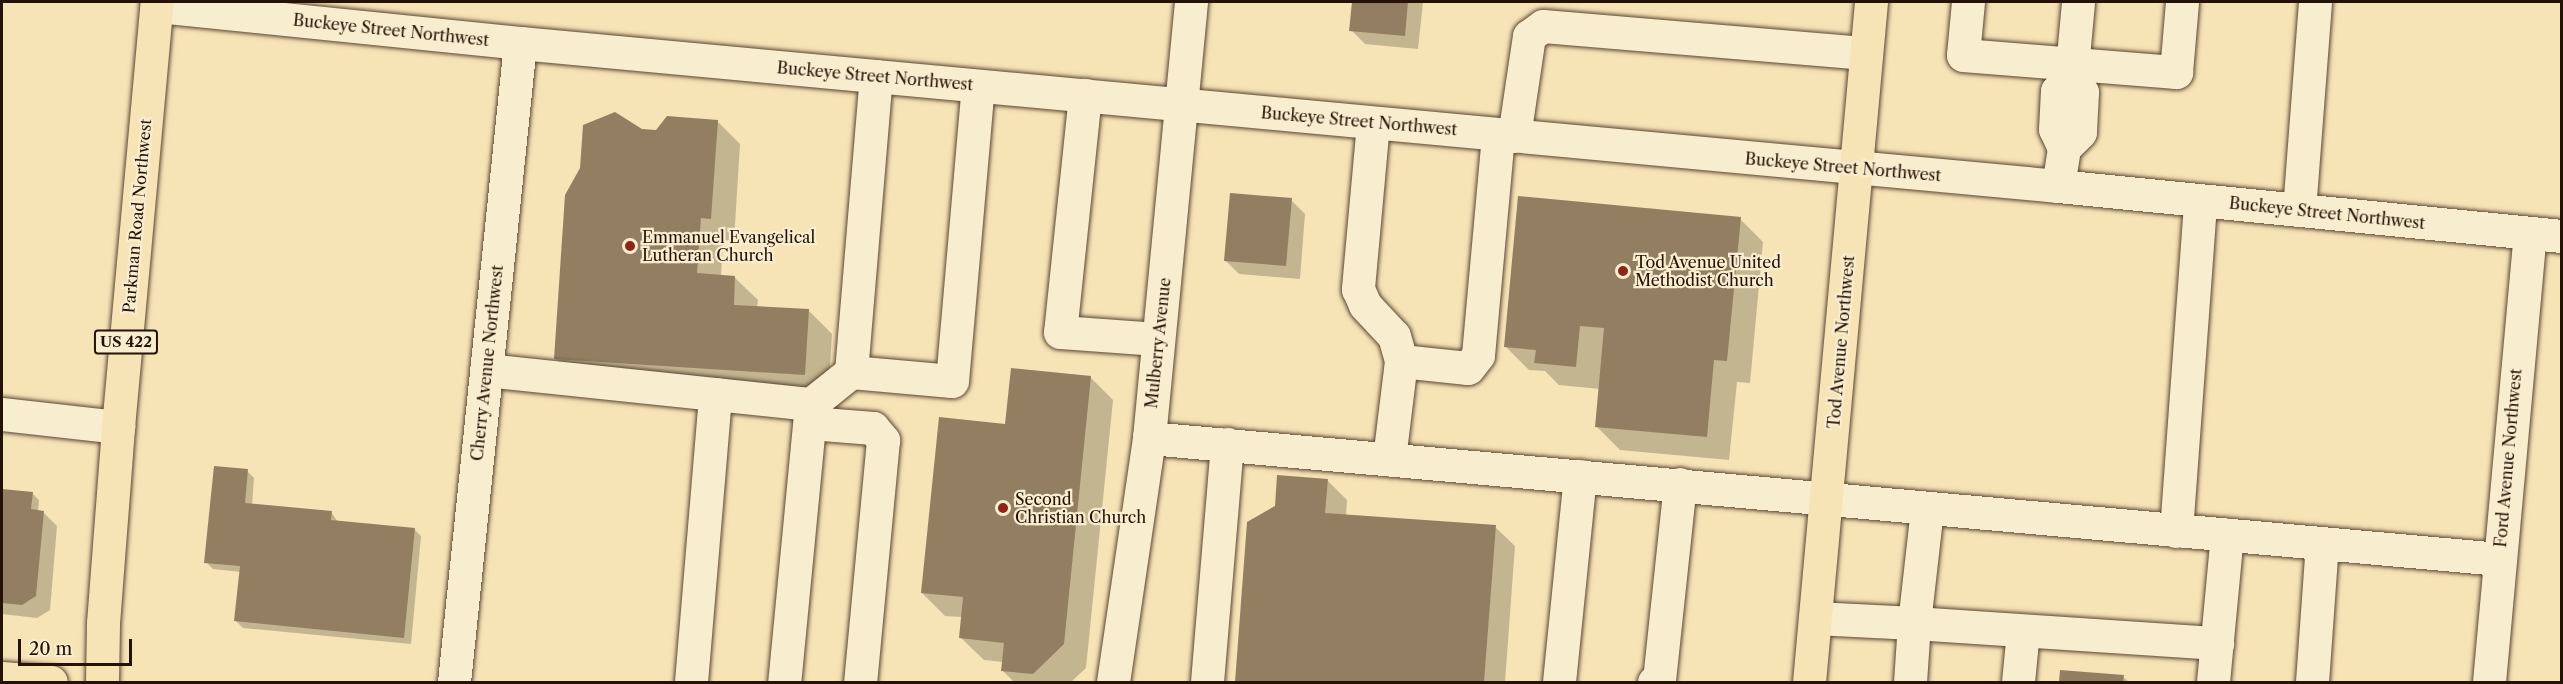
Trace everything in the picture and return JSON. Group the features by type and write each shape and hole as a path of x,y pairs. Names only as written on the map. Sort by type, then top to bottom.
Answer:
{"main road":[{"name":"Tod Avenue Northwest","path":"1809,682 1871,2"},
{"name":"Parkman Road Northwest","path":"102,682 118,427 157,4"},
{"path":"2,678 51,682"}],"street":[{"name":"Mulberry Avenue","path":"1113,682 1149,438 1191,2"},
{"path":"1968,2 1963,55 2072,71 2176,72 2182,2"},
{"path":"2058,186 2064,148 2080,132 2082,93 2072,71 2078,2"},
{"path":"2299,210 2315,2"},
{"name":"Buckeye Street Northwest","path":"157,4 520,43 2058,186 2562,237"},
{"path":"1401,361 1468,368 1478,356 1506,135 1529,36 1544,26 1866,53"},
{"name":"Cherry Avenue Northwest","path":"454,682 520,43"},
{"path":"784,682 811,413 850,372 876,76"},
{"path":"850,372 952,381 978,86"},
{"path":"1085,95 1060,332 1158,339"},
{"path":"1373,123 1358,289 1365,305 1394,336 1401,361 1389,459"},
{"path":"2176,531 2200,201"},
{"name":"Ford Avenue Northwest","path":"2489,682 2530,234"},
{"path":"486,370 715,394 873,428 883,440 860,682"},
{"path":"691,682 715,394"},
{"path":"2,414 118,427"},
{"path":"1149,438 2499,559"},
{"path":"1207,682 1227,444"},
{"path":"1567,682 1580,476"},
{"path":"1654,682 1659,680 1680,484"},
{"path":"1910,682 1927,509"},
{"path":"2213,682 2227,535"},
{"path":"2312,682 2322,544"},
{"path":"1815,618 2217,643"},
{"path":"2018,682 2023,631"}],"building":[{"path":"1352,2 1408,2 1405,36 1349,31"},
{"name":"Emmanuel Evangelical Lutheran Church","path":"615,112 642,129 656,130 667,116 718,120 711,219 701,218 697,273 735,276 734,305 809,309 805,375 554,359 565,195 580,168 583,125"},
{"path":"1230,193 1292,198 1286,266 1224,261"},
{"name":"Tod Avenue United Methodist Church","path":"1518,196 1741,217 1727,361 1714,360 1707,437 1595,427 1604,328 1580,326 1576,367 1534,363 1536,350 1504,347"},
{"name":"Second Christian Church","path":"1011,368 1091,376 1064,644 1033,674 1001,671 1004,643 959,638 963,597 921,593 939,417 1005,424"},
{"path":"214,466 248,469 245,503 332,511 331,520 415,528 404,638 234,621 240,566 204,563"},
{"path":"1277,475 1328,479 1325,513 1496,525 1484,682 1235,682 1247,522 1275,506"},
{"path":"2,489 33,492 31,509 44,511 36,596 22,605 2,603"},
{"path":"2060,670 2124,675 2123,682 2059,682"}],"place":[{"name":"Emmanuel Evangelical Lutheran Church","path":"630,246"},
{"name":"Tod Avenue United Methodist Church","path":"1623,271"},
{"name":"Second Christian Church","path":"1003,508"}]}
